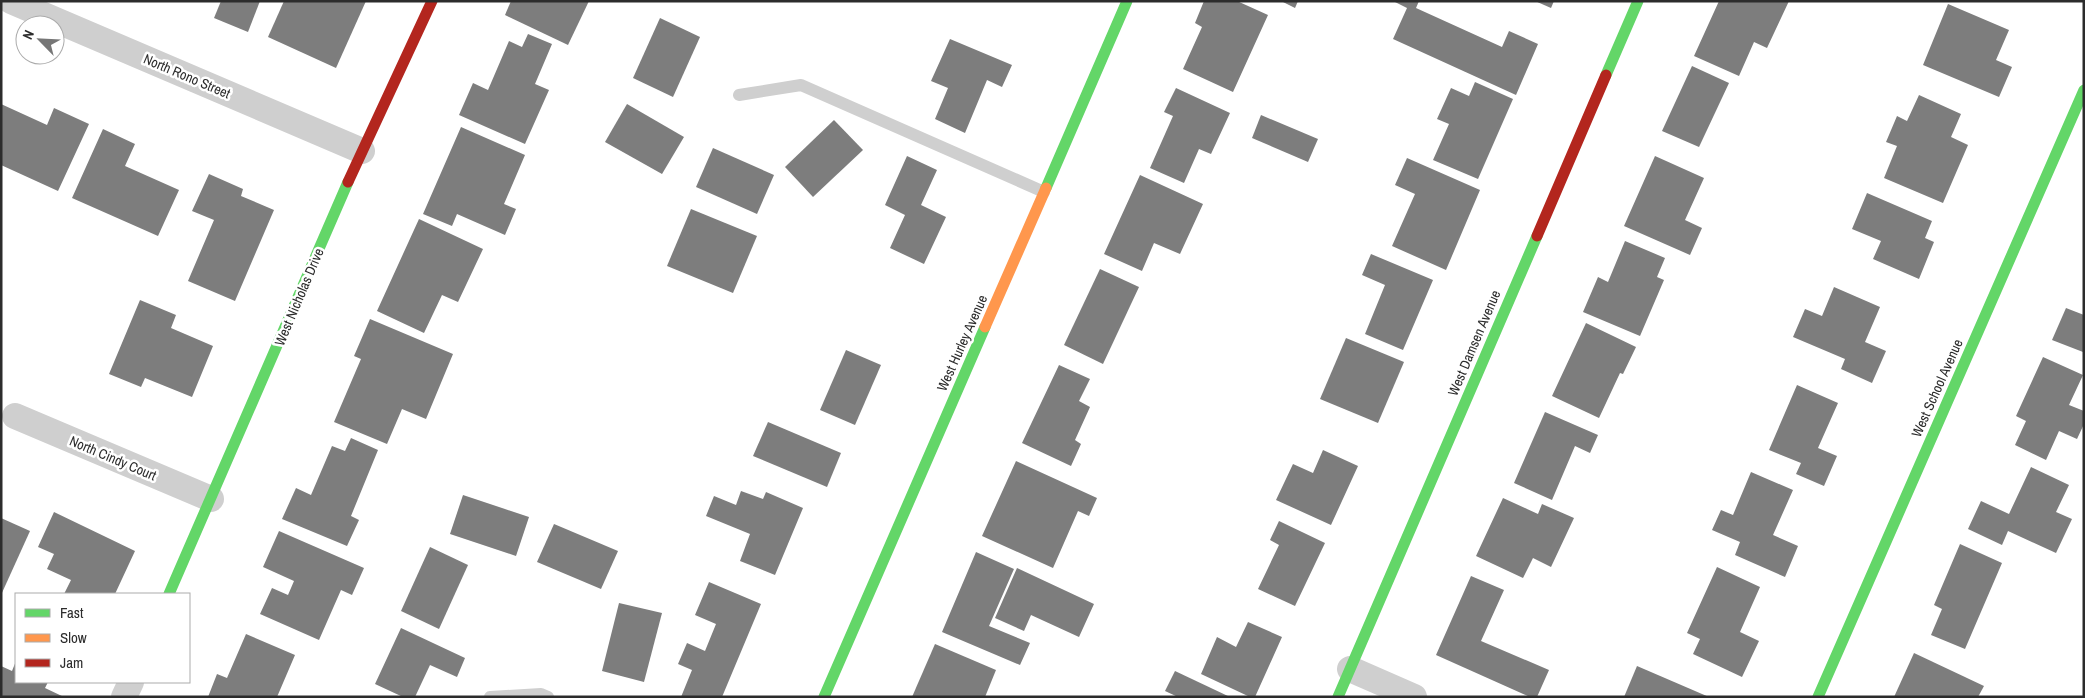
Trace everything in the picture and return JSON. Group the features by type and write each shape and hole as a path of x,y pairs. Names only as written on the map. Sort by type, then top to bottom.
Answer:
{"street":[{"name":"North Rono Street","path":"11,1 362,151"},
{"name":"West Nicholas Drive","path":"169,593 362,151 432,1"},
{"name":"West Hurley Avenue","path":"824,697 1127,1"},
{"name":"West Damsen Avenue","path":"1338,697 1638,1"},
{"name":"West School Avenue","path":"1818,697 2084,90"},
{"name":"North Cindy Court","path":"15,416 211,499"},
{"path":"1350,668 1414,697"},
{"path":"124,697 131,683"}],"lane":[{"path":"739,95 801,84 1044,192"},
{"path":"490,697 541,694 548,697"}],"building":[{"path":"221,1 260,1 248,32 214,18"},
{"path":"284,1 366,1 336,68 268,37"},
{"path":"511,1 589,1 568,45 505,15"},
{"path":"1204,1 1237,1 1268,15 1233,92 1183,69 1202,27 1195,23"},
{"path":"1281,1 1298,1 1295,8"},
{"path":"1393,1 1419,1 1416,8 1502,47 1509,31 1538,44 1516,95 1393,39 1407,8"},
{"path":"1535,1 1554,1 1551,8"},
{"path":"1719,1 1789,1 1767,48 1754,42 1739,76 1694,56"},
{"path":"1948,4 2009,30 1996,60 2012,67 1999,97 1923,65"},
{"path":"660,18 700,37 673,97 633,78"},
{"path":"528,34 552,44 535,84 549,90 525,144 459,115 473,83 488,90 509,41 522,47"},
{"path":"950,39 1012,65 1002,87 987,80 965,133 935,119 948,88 931,81"},
{"path":"1692,66 1729,83 1699,147 1662,131"},
{"path":"1475,82 1513,99 1478,179 1433,160 1449,124 1437,119 1451,88 1469,96"},
{"path":"1176,88 1230,113 1211,154 1199,149 1184,183 1150,168 1173,116 1164,112"},
{"path":"1919,95 1961,114 1951,137 1968,145 1943,203 1884,178 1897,146 1886,142 1897,116 1907,121"},
{"path":"1,104 47,125 54,108 89,124 58,191 1,165"},
{"path":"627,104 684,137 662,174 605,142"},
{"path":"1261,115 1318,139 1308,162 1252,138"},
{"path":"834,120 863,150 813,197 785,167"},
{"path":"461,127 525,155 504,204 516,209 505,235 457,214 452,226 423,214"},
{"path":"103,129 135,144 125,166 179,190 158,236 72,198"},
{"path":"713,148 774,175 757,214 696,187"},
{"path":"907,156 937,170 921,205 946,217 924,264 890,248 905,215 885,205"},
{"path":"1655,156 1704,178 1685,220 1702,228 1690,255 1624,226"},
{"path":"1407,158 1480,190 1446,270 1392,246 1415,194 1395,185"},
{"path":"209,174 243,189 241,196 274,210 235,301 188,281 214,220 192,211"},
{"path":"1140,175 1203,204 1180,254 1154,243 1142,271 1104,254"},
{"path":"1867,193 1932,221 1925,238 1934,242 1919,279 1873,259 1881,241 1852,229"},
{"path":"691,209 757,236 733,293 667,266"},
{"path":"419,219 483,249 458,302 442,295 424,333 377,311"},
{"path":"1625,241 1665,258 1657,277 1664,280 1640,336 1583,312 1598,277 1608,282"},
{"path":"1371,254 1433,280 1403,350 1365,334 1385,285 1362,275"},
{"path":"1100,269 1139,287 1103,364 1064,345"},
{"path":"1834,287 1880,307 1865,342 1886,351 1872,383 1841,369 1845,359 1793,337 1805,309 1822,316"},
{"path":"140,300 176,315 171,328 213,346 192,397 145,378 141,387 109,374"},
{"path":"2066,308 2084,315 2083,352 2052,340"},
{"path":"370,319 453,354 426,419 402,409 387,444 334,422 361,359 354,356"},
{"path":"1586,323 1636,347 1623,374 1620,373 1599,418 1552,396"},
{"path":"1346,338 1404,362 1378,423 1320,399"},
{"path":"846,350 881,365 855,425 820,410"},
{"path":"2043,357 2083,375 2069,405 2084,411 2084,424 2077,439 2059,431 2046,460 2015,445 2026,421 2016,416"},
{"path":"1059,365 1090,379 1079,401 1090,407 1075,440 1081,444 1071,466 1022,443"},
{"path":"1797,385 1838,403 1818,448 1837,456 1824,486 1796,474 1801,463 1769,450"},
{"path":"1545,412 1598,435 1590,453 1575,446 1552,500 1514,483"},
{"path":"768,422 841,453 827,487 753,456"},
{"path":"351,438 378,450 351,516 359,520 347,546 282,519 296,488 311,495 332,446 345,451"},
{"path":"1323,450 1358,466 1331,525 1276,500 1293,464 1313,473"},
{"path":"1016,461 1097,498 1089,516 1078,511 1053,568 982,536"},
{"path":"2031,467 2069,485 2056,512 2072,519 2056,553 2008,531 2002,545 1968,529 1981,501 2009,514"},
{"path":"1751,472 1793,490 1773,535 1798,546 1785,577 1735,555 1740,542 1712,530 1721,510 1733,515"},
{"path":"741,491 763,499 766,492 803,508 775,575 740,561 750,534 706,516 714,496 736,505"},
{"path":"463,495 529,517 516,556 450,534"},
{"path":"1503,498 1538,514 1542,504 1574,518 1551,567 1533,558 1523,578 1476,556"},
{"path":"54,512 135,551 115,593 64,593 71,580 47,569 54,554 38,547"},
{"path":"1,518 30,531 1,595"},
{"path":"1279,521 1325,543 1295,606 1258,589 1279,545 1270,540"},
{"path":"554,524 618,551 601,589 537,562"},
{"path":"279,531 364,568 352,595 341,590 319,640 260,614 272,588 288,595 294,581 263,567"},
{"path":"1960,544 2002,563 1965,649 1931,635 1942,609 1934,605"},
{"path":"430,547 468,565 439,629 401,611"},
{"path":"976,552 1014,569 989,626 1030,643 1020,665 942,632"},
{"path":"1717,567 1760,587 1740,632 1759,641 1742,677 1693,654 1700,639 1687,633"},
{"path":"1017,568 1094,604 1079,637 1031,615 1024,631 995,618"},
{"path":"1471,576 1504,590 1481,641 1549,670 1537,697 1530,697 1436,655"},
{"path":"709,582 761,604 722,697 681,697 692,670 678,664 687,643 705,651 716,624 695,615"},
{"path":"619,603 662,613 644,682 602,671"},
{"path":"1248,622 1282,637 1255,697 1250,697 1201,674 1217,637 1236,647"},
{"path":"401,628 465,658 457,677 430,665 415,697 403,697 375,684"},
{"path":"246,634 295,655 277,697 208,697 217,674 227,678"},
{"path":"935,644 996,670 985,697 912,697"},
{"path":"1914,653 1984,686 1978,697 1894,697"},
{"path":"15,664 15,683 48,683 45,688 64,697 1,697 1,666 12,671"},
{"path":"1637,666 1709,697 1624,697"},
{"path":"1175,671 1230,697 1178,697 1165,691"}],"traffic: fast":[{"path":"1046,188 1127,1"},
{"path":"1606,75 1638,1"},
{"path":"1818,697 2084,90"},
{"path":"169,593 348,182"},
{"path":"1338,697 1537,236"},
{"path":"824,697 985,327"}],"traffic: slow":[{"path":"985,327 1046,188"}],"traffic: jam":[{"path":"348,182 432,1"},
{"path":"1537,236 1606,75"}]}
